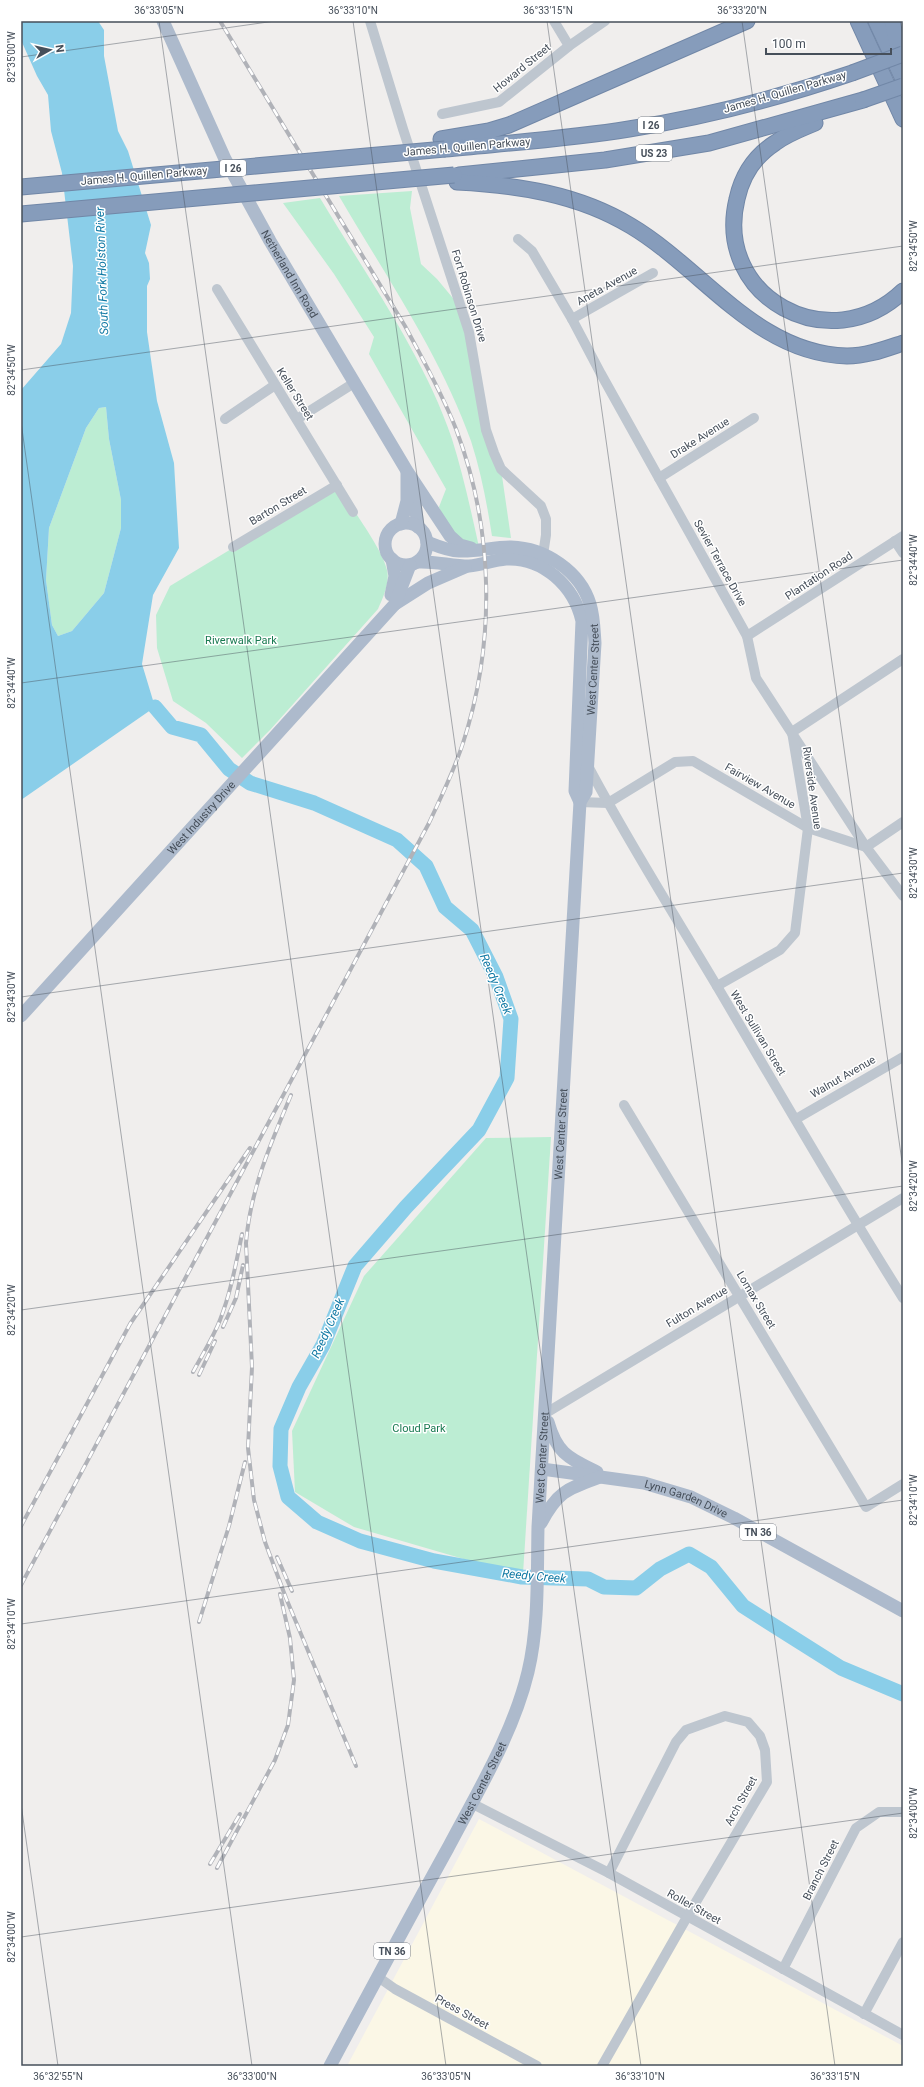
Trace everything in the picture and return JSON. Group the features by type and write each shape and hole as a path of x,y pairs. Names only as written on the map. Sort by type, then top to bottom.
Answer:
{"highway":[{"path":"443,144 509,125 747,21"},
{"path":"858,21 902,117"},
{"path":"876,21 903,79"},
{"path":"892,21 903,69"},
{"name":"James H. Quillen Parkway","path":"21,187 370,156 443,144 571,137 628,130 746,106 807,89 903,54"},
{"name":"US 23","path":"21,214 412,179 456,179 597,161 709,143 856,102 903,86"},
{"path":"856,102 835,114 774,143 752,165 743,179 735,206 735,237 738,251 751,278 770,299 794,314 811,319 826,322 857,319 885,307 903,291"},
{"path":"456,179 500,184 544,192 574,200 600,210 631,226 658,244 761,328 794,345 823,353 847,356 862,355 903,343"},
{"path":"823,353 874,345 903,333"}],"main road":[{"name":"Netherland Inn Road","path":"163,21 207,121 244,197 354,383 410,474 418,527"},
{"path":"401,524 407,501 410,474"},
{"path":"410,474 450,536 460,545 477,549"},
{"path":"409,523 418,527 425,535 427,550 414,563 403,565 392,559 386,550 386,542 392,529 401,524 409,523"},
{"name":"West Center Street","path":"330,2066 471,1803 518,1708 528,1671 534,1631 536,1601 538,1528 546,1413 580,802 575,791 582,621 580,611 567,588 542,560 530,550 512,547 477,549 460,552 448,550 427,542"},
{"name":"West Industry Drive","path":"381,620 389,602 395,576 392,559"},
{"name":"West Center Street","path":"414,563 469,566 507,559 542,560 561,565 580,585 589,603 594,621 595,643 586,792 580,802"},
{"name":"West Industry Drive","path":"21,1016 216,799 395,604 414,563"},
{"path":"395,604 428,583 469,566"},
{"path":"546,1413 552,1437 560,1451 568,1458 604,1476"},
{"name":"Lynn Garden Drive","path":"542,1469 604,1476 644,1483 691,1497 734,1518 903,1612"},
{"path":"538,1528 550,1506 565,1491 604,1476"}],"street":[{"name":"Fort Robinson Drive","path":"370,21 403,129 469,332 488,436 501,468 541,506 546,519 542,560"},
{"name":"Howard Street","path":"554,21 569,46"},
{"name":"Howard Street","path":"442,114 499,102 569,46 605,21"},
{"name":"Sevier Terrace Drive","path":"518,239 532,251 572,319 747,636 756,678 866,847 903,896"},
{"name":"Aneta Avenue","path":"572,319 653,273"},
{"name":"Keller Street","path":"217,289 353,512"},
{"path":"297,419 354,383"},
{"path":"225,419 275,385"},
{"name":"Drake Avenue","path":"659,478 754,418"},
{"name":"Barton Street","path":"233,547 336,485"},
{"path":"899,538 903,553"},
{"name":"Plantation Road","path":"747,636 899,538"},
{"path":"792,732 903,659"},
{"name":"Riverside Avenue","path":"717,986 780,950 795,934 808,828 792,732"},
{"name":"Fairview Avenue","path":"608,803 675,762 693,761 808,828 866,847"},
{"name":"West Sullivan Street","path":"587,764 608,803 858,1226 903,1298"},
{"path":"580,802 608,803"},
{"path":"866,847 903,822"},
{"name":"Walnut Avenue","path":"796,1119 903,1057"},
{"name":"Lomax Street","path":"624,1105 866,1507 903,1484"},
{"name":"Fulton Avenue","path":"546,1413 903,1198"},
{"name":"Arch Street","path":"602,2066 687,1917 767,1782 765,1750 760,1736 748,1722 725,1716 686,1730 676,1742 608,1874"},
{"name":"Roller Street","path":"471,1803 608,1874 783,1968 903,2035"},
{"name":"Branch Street","path":"783,1968 856,1828 879,1812 903,1812"},
{"path":"864,2014 903,1942"},
{"name":"Press Street","path":"378,1977 395,1989 537,2066"}],"shaded area":[{"path":"479,1819 903,2046 903,2066 347,2066"}],"green space":[{"path":"412,191 410,208 421,264 437,279 462,309 480,400 501,469 511,538 492,536 478,464 471,441 444,377 411,316 339,196"},
{"path":"320,198 410,346 426,377 452,439 467,493 479,547 450,536 439,507 446,489 369,354 374,337 334,274 283,203"},
{"path":"106,407 109,439 121,500 121,528 104,593 72,631 58,636 52,625 46,580 49,528 86,428 99,408"},
{"name":"Riverwalk Park","path":"337,485 365,527 384,561 388,580 384,595 378,609 270,730 242,758 206,723 173,701 157,648 156,615 170,586"},
{"name":"Cloud Park","path":"551,1137 523,1574 474,1562 354,1527 295,1492 292,1431 364,1276 486,1138"}],"water":[{"name":"South Fork Holston River","path":"21,21 98,21 104,30 104,56 118,131 128,151 151,225 145,253 149,263 150,279 147,286 147,332 157,401 174,463 179,548 153,595 142,664 155,707 21,800 21,390 61,344 71,313 73,266 62,173 51,131 48,95 37,76 21,40","holes":["106,407 109,439 121,500 121,528 104,593 72,631 58,636 52,625 46,580 49,528 86,428 99,408"]}],"waterway":[{"name":"Reedy Creek","path":"155,707 172,727 201,735 229,769 250,783 314,803 397,840 426,866 445,907 472,930 496,977 511,1019 507,1078 479,1130 406,1207 355,1266 323,1345 299,1387 281,1429 280,1466 288,1497 317,1522 360,1541 434,1561 522,1577 588,1579 604,1587 636,1588 660,1569 689,1554 711,1567 743,1606 841,1668 903,1694"}],"railway":[{"path":"21,1585 429,823 463,743 474,705 481,665 485,626 486,586 484,546 478,506 469,467 451,416 405,326 220,21"},
{"path":"291,1095 262,1167 248,1223 246,1243 252,1367 248,1448 254,1500 265,1542 286,1598 356,1766"},
{"path":"21,1526 130,1324 250,1148"},
{"path":"193,1372 214,1333 224,1309 233,1277 242,1234"},
{"path":"223,1327 236,1298 243,1265"},
{"path":"199,1375 215,1341"},
{"path":"199,1622 229,1526 245,1462"},
{"path":"277,1557 292,1591"},
{"path":"217,1868 275,1760 288,1725 294,1680 290,1638 280,1594"},
{"path":"210,1864 240,1814"}]}
